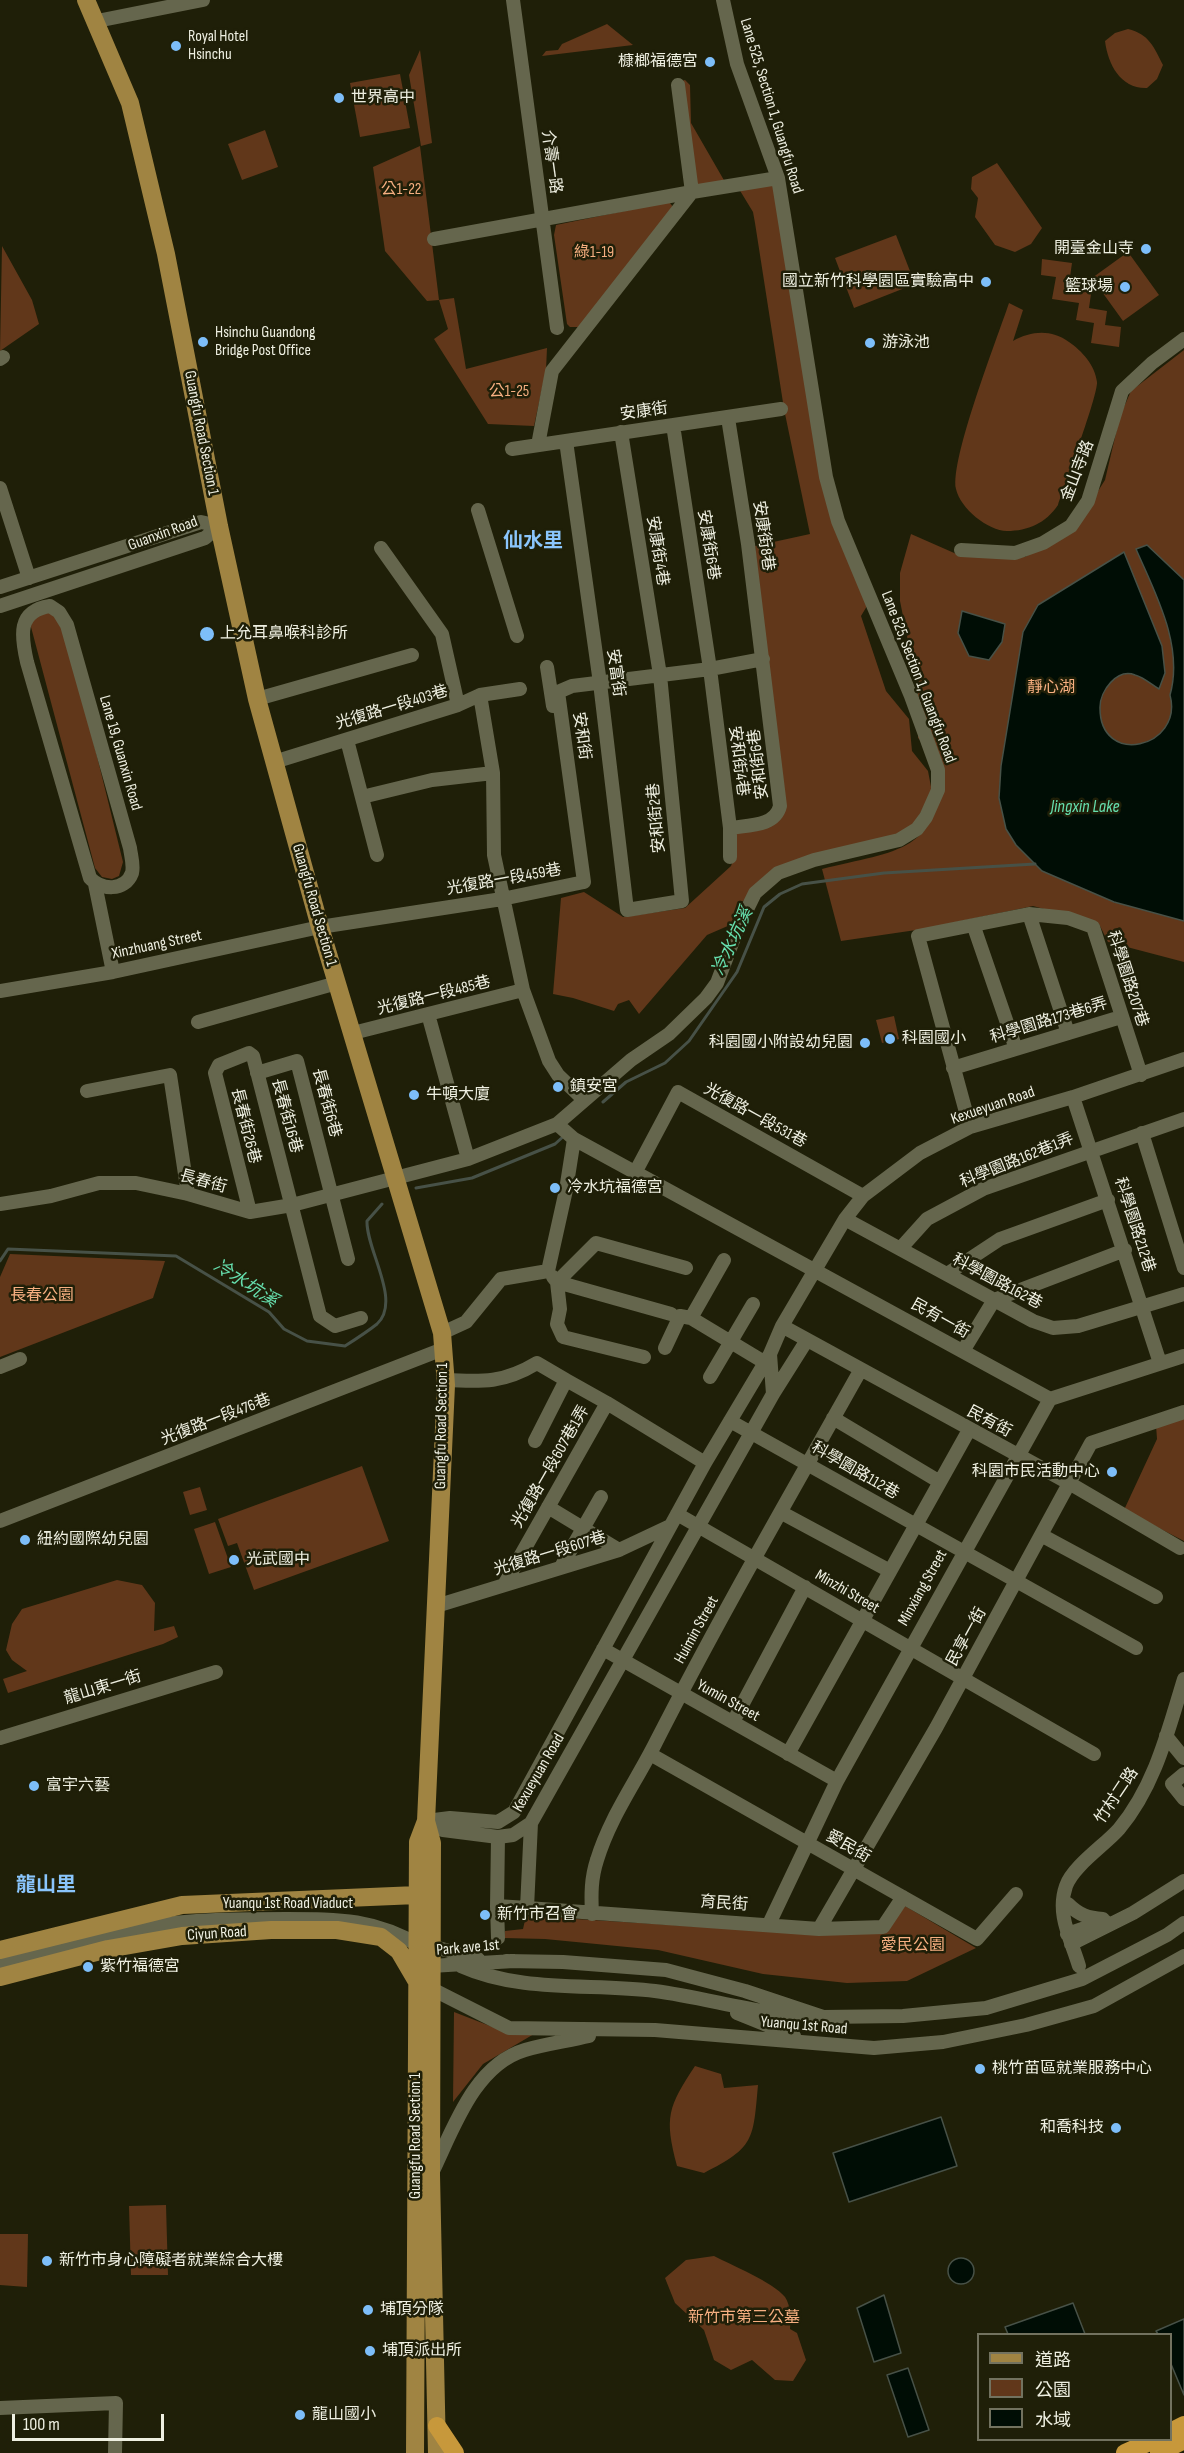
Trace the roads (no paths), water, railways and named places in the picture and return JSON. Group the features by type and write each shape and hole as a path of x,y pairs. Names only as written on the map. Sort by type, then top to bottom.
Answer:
{"highway":[{"path":"437,2426 455,2453"},
{"path":"1159,2453 1184,2440"},
{"path":"1125,2453 1150,2441"}],"main road":[{"name":"Guangfu Road Section 1","path":"86,0 127,94 141,144 166,254 219,526 257,699 320,927 396,1178 442,1341 446,1380 426,1821 432,1843 431,1966 424,1985 415,2453"},
{"name":"Guangfu Road Section 1","path":"426,1821 418,1842 417,1896 424,1985 431,2175 437,2453"},
{"name":"Ciyun Road","path":"0,1950 182,1905 417,1896"},
{"name":"Ciyun Road","path":"0,1977 99,1952 182,1936 271,1930 337,1930 381,1937 399,1951 424,1985"}],"street":[{"path":"97,21 203,0"},
{"name":"介壽一路","path":"513,0 557,328"},
{"name":"Lane 525, Section 1, Guangfu Road","path":"396,1178 468,1159 557,1124 583,1099 669,1034 706,998 717,983 736,930 755,893 778,873 814,861 899,840 917,829 926,817 939,790 938,770 923,729 838,521 826,477 778,178 737,64 723,0"},
{"path":"538,444 552,371 692,192 678,85"},
{"path":"434,239 778,178"},
{"name":"金山寺路","path":"962,550 1015,553 1043,543 1071,526 1088,501 1122,391 1152,363 1184,339"},
{"name":"安康街","path":"512,449 781,410"},
{"name":"安康街8巷","path":"728,418 763,659"},
{"name":"安康街6巷","path":"673,425 710,669"},
{"name":"安康街4巷","path":"621,432 660,675"},
{"name":"安富街","path":"566,441 600,683 627,910"},
{"path":"0,488 29,578"},
{"path":"478,510 517,636"},
{"name":"Guanxin Road","path":"0,587 201,522 219,526"},
{"name":"Guanxin Road","path":"0,606 205,538 219,526"},
{"path":"381,549 442,634 458,705"},
{"name":"Lane 19, Guanxin Road","path":"46,592 50,606 59,612 67,625 131,856 132,873 128,880 113,888 103,888 95,884"},
{"path":"21,600 26,618 23,635 27,662 87,870 95,884 113,972"},
{"path":"26,618 38,608 50,606"},
{"path":"257,699 412,655"},
{"name":"安和街","path":"584,882 558,692 572,686 710,669 763,659"},
{"name":"安和街6巷","path":"730,828 770,821 778,814 780,806 763,659"},
{"name":"光復路一段459巷","path":"320,927 502,899 584,882 570,829 547,667"},
{"name":"安和街4巷","path":"710,669 730,828 730,857"},
{"name":"安和街2巷","path":"627,910 682,901 660,675"},
{"name":"光復路一段403巷","path":"274,762 458,705 480,695 520,688"},
{"path":"480,695 493,772 494,855 523,990 549,1061 558,1075 583,1099"},
{"path":"347,740 377,855"},
{"path":"362,797 432,780 493,772"},
{"path":"1029,914 1068,1033"},
{"name":"科學園路207巷","path":"953,1068 918,936 974,927 1029,914 1068,918 1093,927 1120,1017 1141,1075"},
{"name":"Xinzhuang Street","path":"0,991 113,972 320,927"},
{"path":"974,927 1016,1049"},
{"path":"198,1022 337,983"},
{"name":"光復路一段485巷","path":"353,1033 523,990"},
{"path":"428,1014 468,1159"},
{"name":"科學園路173巷6弄","path":"953,1068 1120,1017"},
{"name":"長春街16巷","path":"235,1058 249,1053 253,1056 320,1316 335,1326 361,1318"},
{"name":"長春街26巷","path":"235,1058 219,1065 215,1073 250,1212"},
{"name":"Kexueyuan Road","path":"426,1821 450,1818 498,1822 514,1812 673,1520 767,1358 814,1269 845,1219 863,1196 920,1153 970,1127 1073,1097 1184,1059"},
{"name":"長春街6巷","path":"257,1073 297,1061 333,1194"},
{"path":"953,1068 970,1127"},
{"path":"87,1091 170,1075 188,1194"},
{"name":"光復路一段531巷","path":"636,1171 678,1092 863,1196"},
{"name":"科學園路212巷","path":"1073,1097 1125,1250 1160,1363"},
{"name":"科學園路162巷1弄","path":"900,1249 927,1219 983,1189 1184,1119"},
{"path":"557,1124 574,1138 814,1269"},
{"path":"1142,1133 1184,1268"},
{"path":"574,1138 553,1277 560,1309 556,1324 563,1337 644,1357"},
{"name":"長春街","path":"0,1204 51,1196 99,1183 136,1183 188,1194 250,1212 292,1205 396,1178"},
{"path":"333,1194 348,1259"},
{"path":"947,1274 1000,1239 1108,1200"},
{"name":"科學園路162巷","path":"845,1219 1033,1321 1053,1328 1077,1326 1184,1293"},
{"path":"553,1277 596,1243 686,1268"},
{"path":"963,1351 994,1300 1125,1250"},
{"path":"691,1318 724,1260"},
{"name":"民有一街","path":"814,1269 1050,1399"},
{"path":"442,1341 466,1322 501,1279 553,1277 671,1314"},
{"path":"710,1377 753,1304"},
{"path":"665,1348 680,1316 691,1318 731,1342 767,1358"},
{"name":"民有街","path":"782,1326 860,1371 1069,1483 1180,1548"},
{"path":"773,1394 807,1340"},
{"name":"光復路一段476巷","path":"0,1521 442,1341"},
{"path":"1050,1399 1184,1356"},
{"name":"Kexueyuan Road","path":"426,1821 443,1830 498,1837 513,1835 531,1823 773,1394 767,1358"},
{"path":"0,1367 20,1359"},
{"path":"446,1380 490,1382 515,1376 537,1363 566,1380"},
{"name":"Huimin Street","path":"592,1914 590,1887 597,1860 622,1800 650,1754 681,1693 860,1371"},
{"name":"光復路一段607巷1弄","path":"504,1585 607,1403 566,1380 535,1441"},
{"name":"Minxiang Street","path":"769,1924 837,1781 962,1552 1050,1399"},
{"path":"607,1403 705,1463"},
{"name":"民享一街","path":"819,1929 852,1869 911,1773 1091,1443 1184,1412"},
{"path":"833,1418 940,1482"},
{"name":"科學園路112巷","path":"730,1420 1136,1648"},
{"path":"788,1754 969,1430"},
{"path":"561,1568 601,1497"},
{"path":"548,1507 619,1550"},
{"path":"782,1513 891,1570"},
{"name":"光復路一段607巷","path":"436,1606 619,1550 673,1520"},
{"name":"Minzhi Street","path":"673,1520 697,1526 1094,1754"},
{"path":"1041,1534 1156,1597"},
{"path":"733,1722 805,1587"},
{"name":"Yumin Street","path":"603,1649 837,1781"},
{"name":"龍山東一街","path":"0,1738 216,1672"},
{"name":"竹村二路","path":"1066,1885 1119,1828 1149,1783 1167,1736 1184,1679"},
{"path":"1167,1736 1184,1758"},
{"name":"愛民街","path":"650,1754 977,1939 1016,1894"},
{"path":"1184,1774 1172,1784 1184,1799"},
{"path":"527,1908 531,1823"},
{"path":"498,1837 498,1938"},
{"path":"1073,1937 1133,1913 1184,1881"},
{"path":"1066,1885 1073,1937"},
{"path":"1066,1885 1063,1914 1083,1963"},
{"name":"育民街","path":"497,1906 819,1929 883,1927 903,1897"},
{"path":"1068,1904 1087,1918 1108,1920"},
{"path":"1073,1937 1108,1920 1133,1913"},
{"name":"Yuanqu 1st Road Viaduct","path":"0,1964 143,1928 186,1921 287,1919 361,1922 390,1930 428,1951 487,1977 519,1983 622,1988 710,2001"},
{"name":"Yuanqu 1st Road","path":"514,1961 563,1962 666,1970 745,1991 823,2017 903,2016 986,2008 1082,1979 1167,1935 1184,1923"},
{"path":"92,1928 99,1952"},
{"name":"Park ave 1st","path":"431,1946 476,1959 514,1961"},
{"name":"Yuanqu 1st Road","path":"424,1985 509,2028 615,2030 874,2048 943,2042 1026,2025 1094,2006 1184,1956"},
{"name":"Park ave 1st","path":"431,1966 514,1961"},
{"path":"710,2001 771,2013 823,2017"},
{"path":"710,2001 813,2042"},
{"path":"431,2175 465,2104 493,2069 523,2050 615,2030"},
{"path":"0,2408 116,2403 115,2453"}],"water":[{"name":"Jingxin Lake","path":"1147,545 1184,580 1184,921 1114,902 1042,871 1016,845 1006,829 999,798 1001,766 1023,632 1038,605 1124,552 1162,646 1165,673 1159,689 1135,675 1122,675 1111,682 1101,701 1103,726 1112,738 1125,744 1140,744 1154,738 1165,728 1171,713 1173,657 1159,601 1136,549"},
{"path":"962,611 1005,624 1002,642 989,660 969,656 958,633"},
{"path":"941,2117 957,2166 849,2202 833,2153"},
{"path":"961,2258 970,2262 974,2271 970,2280 961,2284 952,2280 948,2271 952,2262"},
{"path":"884,2295 901,2353 874,2362 857,2308"},
{"path":"1073,2303 1085,2333 1008,2333 1005,2327"},
{"path":"1184,2319 1184,2395 1172,2366 1172,2333 1157,2333 1156,2331"},
{"path":"908,2368 929,2430 908,2437 887,2375"}],"waterway":[{"name":"冷水坑溪","path":"603,1102 626,1082 665,1063 689,1041 737,972 764,907 780,894 802,884 884,873 1035,864"},
{"name":"冷水坑溪","path":"416,1188 472,1178 555,1144 565,1135"},
{"name":"冷水坑溪","path":"0,1261 8,1249 176,1256 269,1312 284,1329 307,1341 345,1346 377,1324 384,1314 385,1289 368,1233 367,1221 382,1204"}],"place":[{"name":"Royal Hotel Hsinchu","path":"176,46"},
{"name":"槺榔福德宮","path":"710,62"},
{"name":"世界高中","path":"339,98"},
{"name":"開臺金山寺","path":"1146,249"},
{"name":"國立新竹科學園區實驗高中","path":"986,282"},
{"name":"籃球場","path":"1125,287"},
{"name":"Hsinchu Guandong Bridge Post Office","path":"203,342"},
{"name":"游泳池","path":"870,343"},
{"name":"上允耳鼻喉科診所","path":"207,634"},
{"name":"科園國小","path":"890,1039"},
{"name":"科園國小附設幼兒園","path":"865,1043"},
{"name":"鎮安宮","path":"558,1087"},
{"name":"牛頓大廈","path":"414,1095"},
{"name":"冷水坑福德宮","path":"555,1188"},
{"name":"科園市民活動中心","path":"1112,1472"},
{"name":"紐約國際幼兒園","path":"25,1540"},
{"name":"光武國中","path":"234,1560"},
{"name":"富宇六藝","path":"34,1786"},
{"name":"新竹市召會","path":"485,1915"},
{"name":"紫竹福德宮","path":"88,1967"},
{"name":"桃竹苗區就業服務中心","path":"980,2069"},
{"name":"和喬科技","path":"1116,2128"},
{"name":"新竹市身心障礙者就業綜合大樓","path":"47,2261"},
{"name":"埔頂分隊","path":"368,2310"},
{"name":"埔頂派出所","path":"370,2351"},
{"name":"龍山國小","path":"300,2415"}],"district":[{"name":"仙水里","path":"533,542"},
{"name":"龍山里","path":"46,1886"}],"park label":[{"name":"公1-22","path":"401,190"},
{"name":"綠1-19","path":"594,253"},
{"name":"公1-25","path":"509,392"},
{"name":"靜心湖","path":"1051,688"},
{"name":"長春公園","path":"42,1296"},
{"name":"愛民公園","path":"913,1946"},
{"name":"新竹市第三公墓","path":"744,2318"}]}
